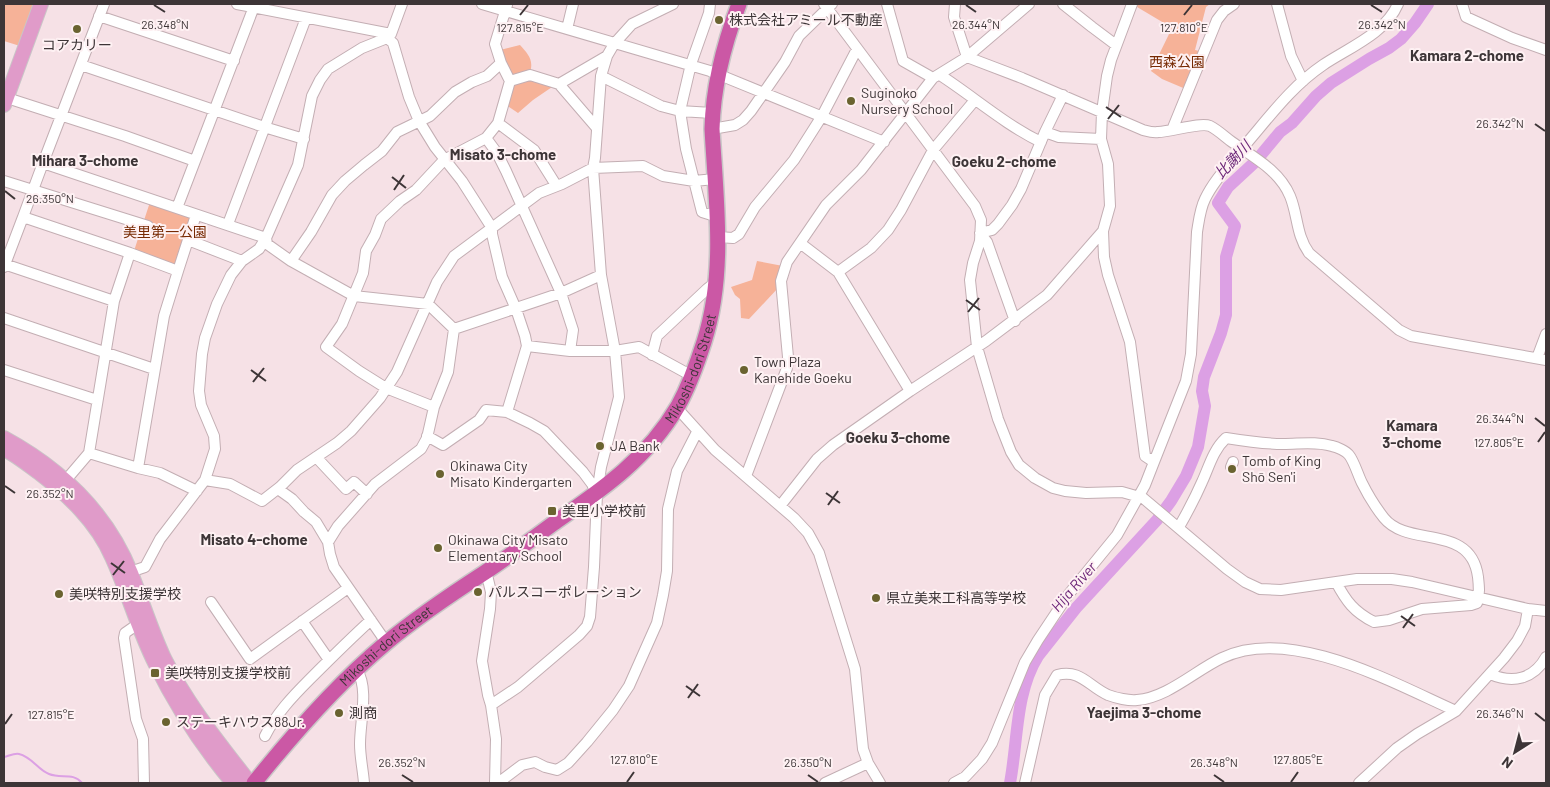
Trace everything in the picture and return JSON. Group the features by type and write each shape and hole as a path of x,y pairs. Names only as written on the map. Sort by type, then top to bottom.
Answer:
{"highway":[{"name":"Mikoshi-dori Street","path":"254,783 281,748 334,692 386,642 438,603 597,494 617,478 655,438 677,408 692,376 704,341 714,299 718,262 718,217 712,113 718,74 739,4"}],"main road":[{"path":"5,100 41,4"},
{"path":"4,438 20,446 66,480 87,501 104,523 120,550 148,620 179,684 210,733 250,783"},
{"path":"4,449 14,454 59,488 79,507 96,529 112,555 154,661 178,707 200,741 233,783"}],"street":[{"path":"104,4 4,265 114,301"},
{"path":"237,4 254,5 389,36"},
{"path":"130,572 145,566 160,539 205,480 215,450 214,436 201,405 199,391 202,354 206,338 217,304 231,275 242,261 259,249 266,238 298,165 312,96 320,80 328,70 362,48 389,36 402,4"},
{"path":"482,4 506,7 614,44 691,64 884,142"},
{"path":"567,29 573,4"},
{"path":"492,704 518,687 587,626 593,583 597,494 618,404 619,390 615,351 601,275 593,168 601,76 607,56 614,44 632,24 673,4"},
{"path":"710,4 709,13 691,64 680,111 686,149 702,212 718,217"},
{"path":"886,4 903,61 961,88 1006,123 1024,134 1043,137 1101,139"},
{"path":"955,4 954,18 967,57 1063,95 1143,130 1157,132 1210,126 1246,151 1276,174 1284,185 1293,205 1303,244 1309,253 1398,330 1411,336 1542,359 1546,334"},
{"path":"1063,4 1116,45"},
{"path":"1132,4 1116,45 1107,76 1102,112 1101,139 1108,164 1110,206 1103,231 1104,257 1108,276 1130,342 1145,456 1154,462"},
{"path":"1172,130 1217,20 1234,4"},
{"path":"1278,4 1291,56 1303,81"},
{"path":"954,783 965,776 982,758 992,743 1025,662 1068,595 1117,535 1154,462 1186,381 1191,354 1197,232 1204,200 1215,182 1246,151 1284,100 1322,66 1382,26 1391,17 1398,4"},
{"path":"1462,4 1466,18 1546,50"},
{"path":"178,208 254,5"},
{"path":"712,129 735,126 743,120 785,62 799,36 828,5 857,49 975,206 981,220 980,241 970,280 975,336 998,419 1011,452 1019,465 1026,471 1042,483 1065,491 1086,494 1122,492 1138,496 1156,508 1227,569 1254,587 1282,590 1357,579 1392,579 1528,609 1546,611"},
{"path":"746,476 787,368 788,357 782,281 788,262 826,205 861,170 936,76 967,57 1022,6"},
{"path":"434,407 386,388 326,347 342,324 362,273 366,251 381,219 400,201 416,190 444,160 486,138 498,123 510,81 501,63 495,44 506,7"},
{"path":"99,16 234,61"},
{"path":"228,224 306,18"},
{"path":"389,36 419,121 444,160 462,181 492,228 502,277 516,309 527,346 507,412"},
{"path":"718,237 733,238 739,234 755,207 794,160 822,116 857,49"},
{"path":"559,84 607,56"},
{"path":"291,261 311,232 332,195 345,181 382,151 397,132 430,116 455,92 487,76 501,63"},
{"path":"81,64 304,139"},
{"path":"510,81 530,75 559,84 584,115 597,126"},
{"path":"601,76 661,106 680,111 712,113"},
{"path":"980,233 992,230 1012,205 1063,95"},
{"path":"5,100 61,115 195,162"},
{"path":"838,272 871,248 888,230 901,210 933,150 975,100"},
{"path":"498,123 534,150 556,185"},
{"path":"486,138 503,165 560,293 573,330 570,352"},
{"path":"43,163 266,238"},
{"path":"205,480 230,484 262,501 278,489 297,470 337,443 369,410 397,372 437,282 454,256 539,193 593,168 643,166 663,176 694,181 715,179"},
{"path":"4,181 148,226"},
{"path":"138,468 164,316 196,215"},
{"path":"23,217 178,271"},
{"path":"780,506 816,459 910,391 1015,321 1056,286 1103,231"},
{"path":"980,233 987,242 1015,321"},
{"path":"266,238 267,244 291,261 354,296 428,304 454,329"},
{"path":"188,240 242,261"},
{"path":"800,243 838,272 910,391"},
{"path":"66,480 89,452 114,301 130,253"},
{"path":"454,329 560,293 601,275"},
{"path":"652,355 657,336 716,282"},
{"path":"4,318 154,369"},
{"path":"328,542 338,526 375,484 421,449 427,436 434,407 448,372 454,329"},
{"path":"527,346 570,352 615,351 639,347 692,376"},
{"path":"4,370 97,400"},
{"path":"677,408 715,450 780,506 808,533 819,553 855,669 864,750 868,763 880,783"},
{"path":"427,436 443,444 479,420 486,410 507,412 530,422 544,431 583,472 597,494"},
{"path":"496,783 522,765 535,762 557,770 568,763 613,710 629,686 657,623 664,596 667,571 668,509 677,471 697,432"},
{"path":"1179,528 1210,466 1215,451 1226,438 1284,444 1310,442 1332,446 1349,454 1363,484 1382,515 1391,525 1402,531 1438,538 1461,548 1470,556 1477,568 1479,597 1477,603 1471,605 1422,609 1389,620 1374,622 1346,601 1336,582"},
{"path":"89,452 160,473 197,491"},
{"path":"316,457 346,489 354,482 367,494"},
{"path":"278,489 292,499 316,522 328,542 334,567 386,642"},
{"path":"486,571 491,592 482,661 488,695 492,704 496,739 496,783"},
{"path":"211,602 250,659 348,588"},
{"path":"1359,783 1397,748 1417,734 1456,712 1517,641 1525,626 1528,609"},
{"path":"265,736 272,721 291,698 371,620"},
{"path":"302,621 328,660"},
{"path":"138,624 125,633 124,638 134,711 143,739 144,783"},
{"path":"1025,783 1044,695 1057,674 1070,673 1107,694 1142,700 1162,693 1222,658 1246,649 1270,647 1314,654 1366,670 1456,712"},
{"path":"1490,674 1507,679 1515,679 1533,674 1546,657"},
{"path":"356,670 361,676 362,686 363,705 360,746 364,783"},
{"path":"826,783 868,763"}],"green space":[{"path":"4,4 34,4 20,46 4,41"},
{"name":"西森公園","path":"1132,4 1210,4 1206,7 1195,50 1203,52 1188,90 1162,79 1151,71 1171,30 1169,26"},
{"path":"520,45 530,57 531,68 530,72 513,77 500,50"},
{"path":"530,77 555,85 518,113 502,102 512,83"},
{"name":"美里第一公園","path":"151,199 196,215 178,271 133,254"},
{"path":"757,261 783,266 779,287 749,319 741,318 740,299 735,295 731,287 752,280"}],"waterway":[{"name":"比謝川","path":"1010,783 1021,701 1031,670 1038,656 1076,608 1157,520 1186,476 1198,447 1205,406 1202,391 1204,377 1226,315 1226,257 1235,226 1218,203 1228,187 1255,162 1280,132 1292,123 1316,96 1331,83 1401,39 1428,4"},
{"path":"4,757 19,754 28,758 49,774 75,778 82,783"}],"place":[{"name":"株式会社アミール不動産","path":"719,20"},
{"name":"コアカリー","path":"77,29"},
{"name":"Suginoko Nursery School","path":"851,101"},
{"name":"Town Plaza Kanehide Goeku","path":"744,370"},
{"name":"JA Bank","path":"600,446"},
{"name":"Tomb of King Shō Sen'i","path":"1232,469"},
{"name":"Okinawa City Misato Kindergarten","path":"440,474"},
{"name":"美里小学校前","path":"552,511"},
{"name":"Okinawa City Misato Elementary School","path":"438,548"},
{"name":"パルスコーポレーション","path":"478,592"},
{"name":"美咲特別支援学校","path":"59,594"},
{"name":"県立美来工科高等学校","path":"876,598"},
{"name":"美咲特別支援学校前","path":"155,673"},
{"name":"測商","path":"339,713"},
{"name":"ステーキハウス88Jr.","path":"166,722"}],"district":[{"name":"Kamara 2-chome","path":"1467,56"},
{"name":"Misato 3-chome","path":"503,155"},
{"name":"Mihara 3-chome","path":"85,161"},
{"name":"Goeku 2-chome","path":"1004,162"},
{"name":"Kamara 3-chome","path":"1412,434"},
{"name":"Goeku 3-chome","path":"898,438"},
{"name":"Misato 4-chome","path":"254,540"},
{"name":"Yaejima 3-chome","path":"1144,713"}],"water label":[{"name":"Hija River","path":"1074,587"}]}
